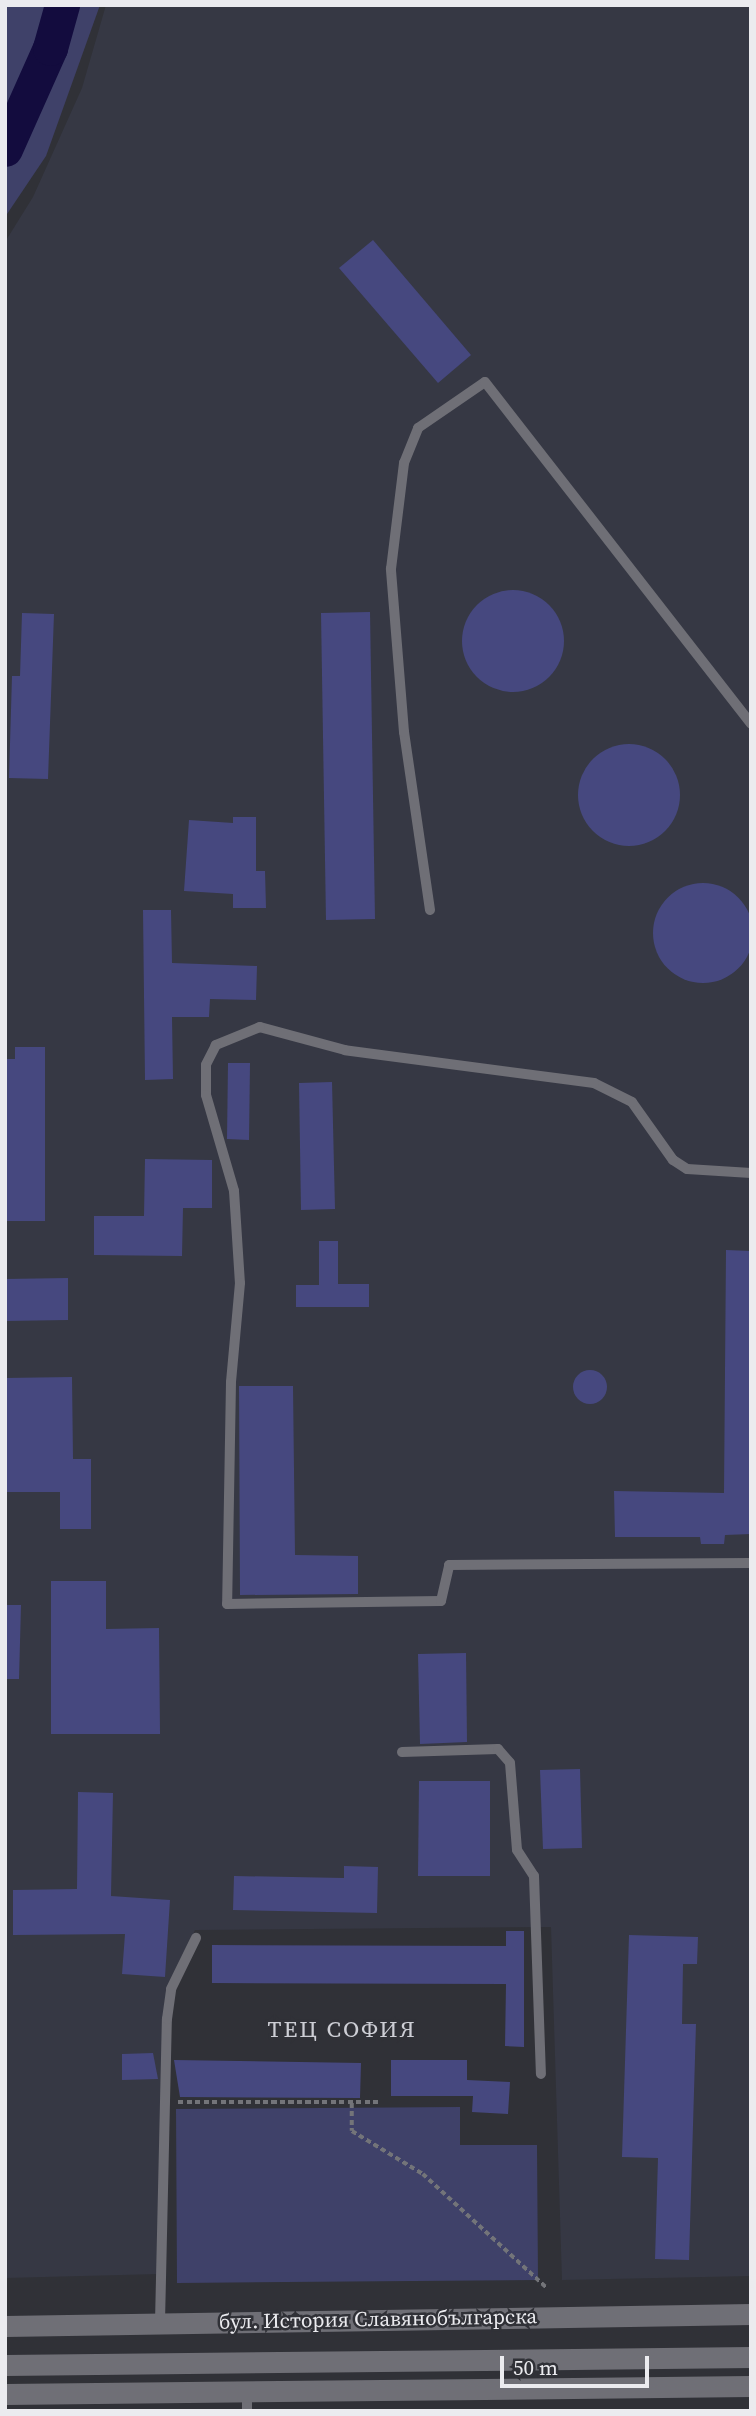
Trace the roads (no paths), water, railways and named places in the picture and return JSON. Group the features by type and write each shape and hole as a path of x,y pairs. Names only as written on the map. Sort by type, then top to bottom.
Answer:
{"main road":[{"name":"бул. История Славянобългарска","path":"5,2326 751,2314"},
{"name":"бул. История Славянобългарска","path":"5,2365 751,2357"},
{"path":"5,2395 247,2401 751,2386"}],"lane":[{"path":"430,910 404,732 391,569 404,463 418,428 485,382 751,724"},
{"path":"751,1174 687,1169 673,1160 632,1102 594,1083 474,1063 345,1050 260,1027 216,1045 206,1065 206,1095 233,1191 240,1283 231,1382 227,1604 441,1601 449,1564 751,1563"},
{"path":"402,1752 498,1749 510,1763 517,1850 534,1876 541,2074"},
{"path":"160,2322 171,1989 196,1938"}],"waterway":[{"path":"5,149 50,48 62,5"}],"district":[{"name":"ТЕЦ СОФИЯ","path":"342,2029"}]}
